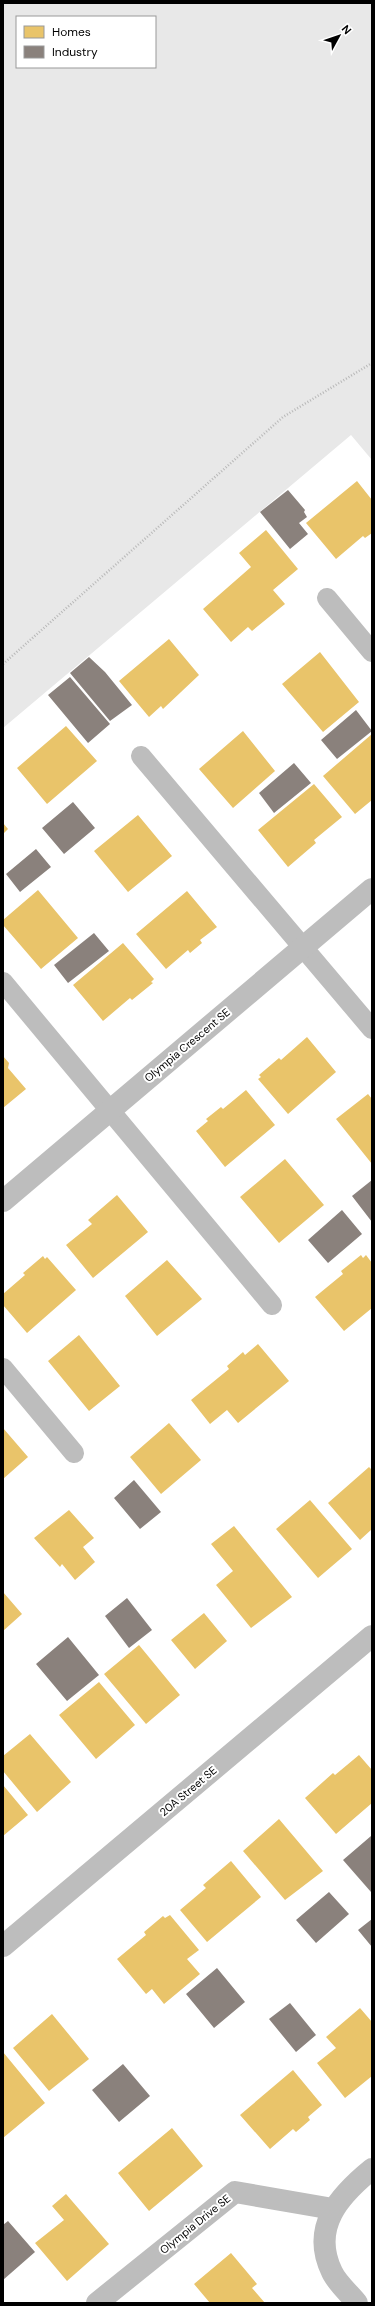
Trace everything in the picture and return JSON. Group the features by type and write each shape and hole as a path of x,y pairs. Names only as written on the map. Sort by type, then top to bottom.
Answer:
{"street":[{"name":"Olympia Crescent SE","path":"3,1201 372,889"},
{"name":"20A Street SE","path":"3,1946 372,1636"},
{"path":"357,2303 332,2273 327,2257 325,2241 328,2224 333,2209 342,2196 372,2169"},
{"name":"Olympia Drive SE","path":"96,2303 235,2192 333,2209"}],"lane":[{"path":"328,598 372,652"},
{"path":"140,756 372,1029"},
{"path":"3,982 272,1305"},
{"path":"3,1368 74,1453"}],"path":[{"path":"3,664 283,418 372,363"}],"shaded area":[{"path":"3,3 372,3 372,460 351,435 3,728"}],"building: Homes":[{"path":"357,481 372,500 372,533 365,538 363,536 336,559 306,523"},
{"path":"266,530 298,569 273,590 285,604 252,631 248,627 231,642 203,609 251,567 239,553"},
{"path":"169,639 199,675 163,709 161,706 149,717 119,681"},
{"path":"320,652 359,702 323,732 282,684"},
{"path":"66,726 97,761 47,804 17,768"},
{"path":"243,731 275,771 233,808 199,769"},
{"path":"372,734 372,800 355,814 323,776"},
{"path":"314,784 342,817 314,840 316,843 288,867 258,830"},
{"path":"138,815 172,856 128,892 94,851"},
{"path":"3,823 8,829 3,834"},
{"path":"38,890 78,938 41,969 3,925 3,920"},
{"path":"187,891 217,927 200,940 202,943 190,953 188,950 166,969 136,934"},
{"path":"123,943 154,979 151,982 153,983 132,1000 130,998 103,1021 73,985"},
{"path":"307,1037 336,1072 288,1114 258,1079 261,1077 259,1075 279,1058 281,1060"},
{"path":"3,1056 9,1063 8,1068 26,1089 3,1108"},
{"path":"246,1090 275,1125 225,1167 196,1131 208,1121 206,1119 221,1107 223,1109"},
{"path":"368,1094 372,1099 372,1164 336,1119"},
{"path":"285,1159 324,1205 279,1243 240,1197"},
{"path":"117,1195 148,1232 93,1278 66,1245 92,1224 88,1220"},
{"path":"361,1255 363,1258 366,1255 372,1263 372,1308 344,1331 315,1297 343,1274 341,1271"},
{"path":"43,1256 45,1259 47,1257 76,1290 27,1333 3,1305 3,1294 25,1275 23,1273"},
{"path":"167,1260 202,1299 157,1336 125,1296"},
{"path":"79,1335 120,1386 89,1411 48,1361"},
{"path":"258,1344 289,1381 238,1423 227,1410 210,1424 191,1400 229,1369 227,1366 243,1352 245,1355"},
{"path":"169,1423 201,1460 161,1494 130,1457"},
{"path":"3,1428 28,1457 3,1479"},
{"path":"369,1467 372,1470 372,1529 360,1540 328,1503"},
{"path":"310,1500 352,1549 318,1578 276,1529"},
{"path":"69,1510 94,1538 83,1547 95,1562 75,1580 62,1564 60,1567 34,1538"},
{"path":"234,1526 292,1597 251,1628 216,1585 233,1571 211,1544"},
{"path":"3,1592 22,1614 3,1631"},
{"path":"204,1613 227,1641 195,1669 171,1640"},
{"path":"139,1645 180,1695 146,1724 104,1674"},
{"path":"99,1682 135,1725 96,1759 59,1715"},
{"path":"30,1734 71,1782 37,1812 3,1771 3,1756"},
{"path":"359,1755 372,1770 372,1803 336,1834 305,1798 333,1773 335,1775"},
{"path":"3,1785 28,1815 3,1836"},
{"path":"279,1819 323,1871 285,1900 243,1851"},
{"path":"231,1861 261,1897 207,1942 180,1910 206,1888 203,1885"},
{"path":"170,1915 199,1950 187,1959 200,1974 164,2004 152,1989 146,1994 117,1959 146,1935 144,1932 163,1916 165,1918"},
{"path":"360,2008 372,2022 372,2076 345,2098 317,2063 336,2048 326,2037"},
{"path":"52,2014 89,2059 49,2091 13,2048"},
{"path":"3,2052 45,2103 3,2138"},
{"path":"293,2070 322,2105 308,2117 310,2120 296,2132 293,2129 270,2149 240,2115"},
{"path":"172,2128 203,2166 149,2211 118,2173"},
{"path":"66,2194 109,2244 67,2281 35,2243 64,2220 52,2206"},
{"path":"231,2253 257,2284 252,2288 265,2303 210,2303 194,2284"}],"building: Industry":[{"path":"288,490 305,510 304,512 307,517 299,523 308,534 290,549 260,512"},
{"path":"89,657 105,672 132,705 110,721 70,673"},
{"path":"70,677 110,724 88,743 48,695"},
{"path":"356,710 372,731 337,759 321,740"},
{"path":"294,763 311,783 274,813 259,793"},
{"path":"73,802 95,828 64,854 42,828"},
{"path":"36,849 51,867 20,892 6,874"},
{"path":"94,933 109,951 68,983 54,965"},
{"path":"372,1180 372,1222 352,1196"},
{"path":"342,1210 362,1234 328,1263 308,1240"},
{"path":"134,1480 161,1512 140,1529 114,1498"},
{"path":"127,1598 152,1630 129,1648 105,1616"},
{"path":"68,1637 99,1675 67,1701 36,1664"},
{"path":"371,1836 372,1891 371,1892 343,1860"},
{"path":"329,1892 349,1914 316,1943 296,1920"},
{"path":"372,1919 372,1947 358,1930"},
{"path":"217,1968 245,2002 214,2028 186,1994"},
{"path":"290,2003 316,2035 296,2052 269,2019"},
{"path":"123,2064 150,2096 119,2122 92,2090"},
{"path":"8,2221 35,2252 3,2280 3,2225"}]}
